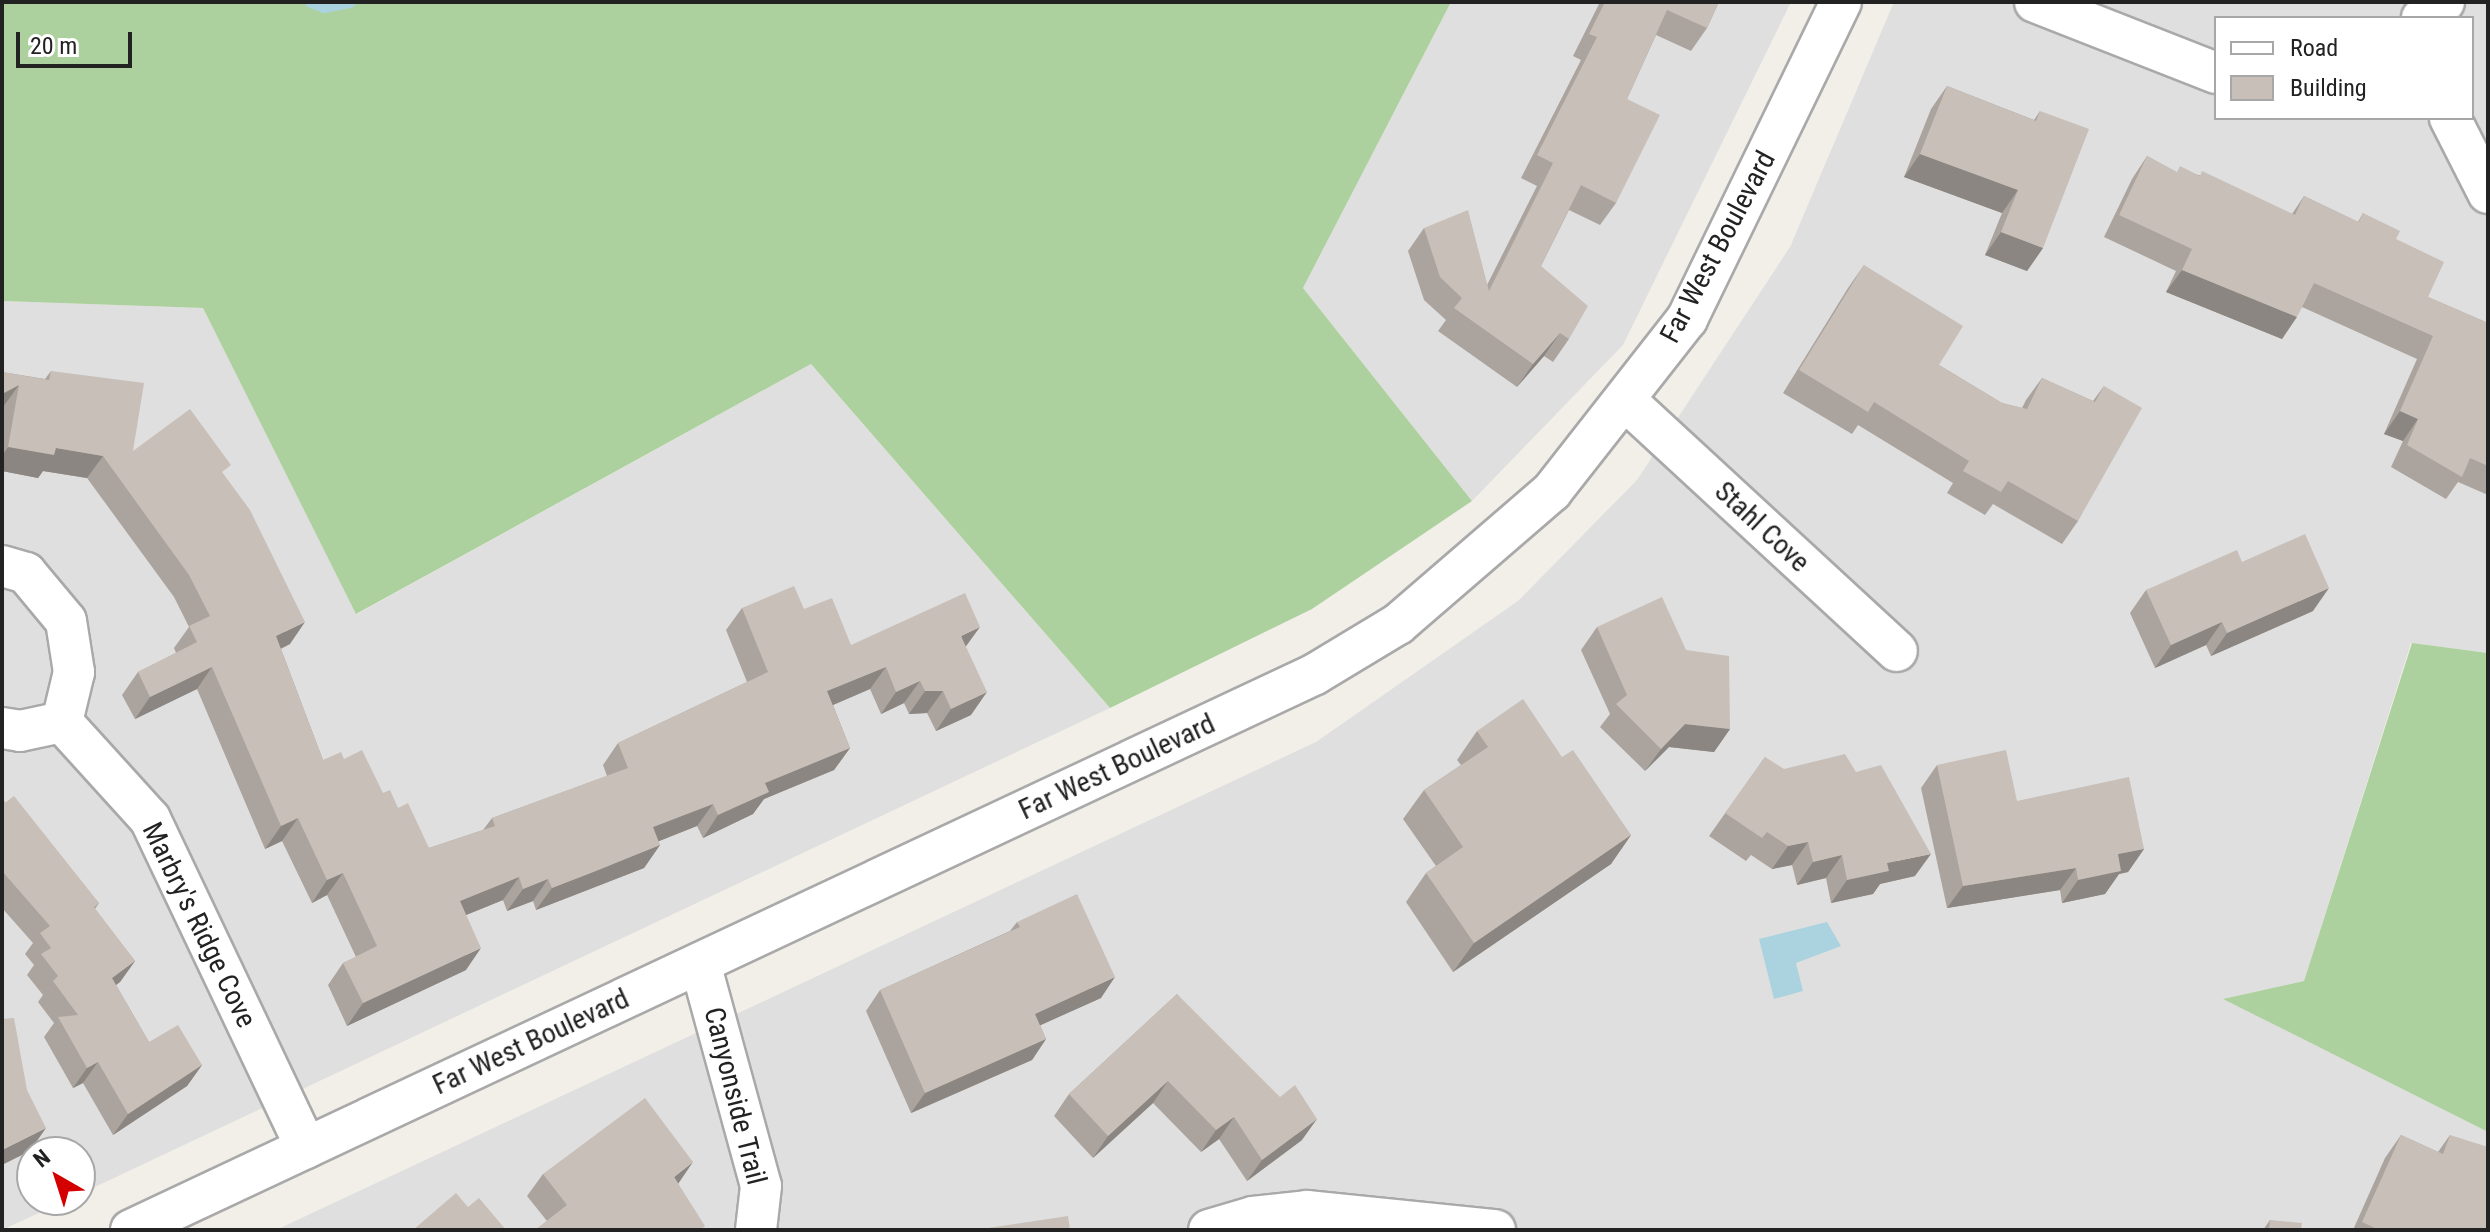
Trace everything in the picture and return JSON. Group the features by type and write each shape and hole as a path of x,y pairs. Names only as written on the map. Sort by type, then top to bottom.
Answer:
{"street":[{"name":"Far West Boulevard","path":"131,1230 1315,674 1398,624 1475,561 1552,491 1627,402 1687,319 1841,2"},
{"path":"2035,2 2214,72"},
{"path":"2425,16 2444,2"},
{"path":"2451,120 2488,193"},
{"name":"Stahl Cove","path":"1627,402 1897,651"},
{"path":"2,566 26,573 46,591 66,621 74,672 62,722 20,731 2,728"},
{"name":"Marbry's Ridge Cove","path":"62,722 150,819 306,1148"},
{"name":"Canyonside Trail","path":"700,963 758,1170 756,1230"},
{"path":"1209,1230 1253,1217 1307,1211 1495,1230"}],"shaded area":[{"path":"1451,2 1791,2 1623,345 1472,501 1303,288"},
{"path":"1894,2 2488,2 2488,653 2411,643 2304,981 2224,999 2488,1132 2488,1230 276,1230 1316,742 1518,601 1637,480 1790,247"},
{"path":"2,301 203,308 357,614 811,364 1110,708 96,1186 96,1136 16,1136 16,1216 32,1216 2,1230"}],"green space":[{"path":"2,2 1451,2 1303,288 1472,501 1312,609 1110,708 811,364 356,614 203,308 2,301"},
{"path":"2412,643 2488,653 2488,1132 2223,999 2304,981"}],"water":[{"path":"1827,922 1841,946 1796,963 1803,991 1774,999 1759,939"}],"building":[{"path":"1605,2 1719,2 1707,28 1667,10 1627,99 1660,115 1616,203 1581,185 1541,266 1588,306 1569,339 1560,333 1533,364 1454,308 1462,298 1440,277 1424,228 1468,210 1489,291 1553,163 1537,155 1597,37 1589,34"},
{"path":"1947,86 2036,121 2040,111 2089,129 2043,248 2001,232 2018,190 1920,154"},
{"path":"2147,156 2177,172 2180,166 2200,176 2202,171 2295,215 2304,196 2359,222 2363,213 2400,231 2396,239 2444,262 2428,297 2488,323 2488,466 2470,458 2462,477 2407,445 2418,419 2400,411 2433,336 2314,283 2297,317 2182,270 2192,249 2119,215"},
{"path":"1864,265 1963,326 1939,365 2002,403 2027,409 2042,378 2095,402 2104,386 2142,408 2078,521 2008,481 2001,492 1963,471 1969,461 1874,402 1868,412 1799,370"},
{"path":"51,371 144,383 133,451 190,409 231,465 222,472 250,510 305,622 276,636 323,760 341,752 344,759 362,750 383,793 390,790 398,808 408,803 429,848 495,826 492,818 628,768 618,743 768,672 742,608 794,586 804,609 832,598 851,645 965,593 980,627 961,636 987,692 951,709 943,691 925,691 920,681 896,692 886,667 827,691 850,748 765,783 769,792 718,815 713,804 653,827 660,845 596,871 552,888 548,879 523,889 519,877 460,901 481,948 363,1003 343,963 377,946 343,873 327,880 298,818 281,826 212,667 150,697 138,672 197,642 189,626 210,616 189,575 103,456 56,448 54,455 8,447 19,385 2,394 2,372 49,380"},
{"path":"2305,534 2329,588 2227,633 2222,622 2171,645 2146,590 2237,550 2242,562"},
{"path":"1662,597 1686,650 1729,656 1730,729 1685,724 1661,749 1616,704 1627,695 1597,627"},
{"path":"1523,699 1562,757 1573,750 1631,835 1474,943 1426,873 1463,847 1424,790 1488,747 1477,731"},
{"path":"2006,750 2017,801 2129,777 2144,849 2118,854 2121,871 2078,880 2076,868 1963,886 1937,765"},
{"path":"1845,754 1856,772 1881,765 1931,854 1887,863 1889,871 1847,880 1842,855 1813,862 1808,842 1788,846 1767,832 1762,838 1725,813 1765,757 1784,769"},
{"path":"14,796 99,903 94,907 135,961 112,978 149,1042 178,1025 202,1065 128,1114 98,1062 87,1068 58,1017 78,1015 53,981 58,976 41,954 51,948 40,933 50,926 2,871 2,799 5,803"},
{"path":"1077,894 1115,977 1035,1014 1046,1039 925,1093 880,990 1020,927 1017,922"},
{"path":"1177,994 1280,1097 1295,1085 1317,1119 1262,1160 1234,1117 1216,1130 1168,1081 1108,1136 1069,1094"},
{"path":"14,1018 27,1090 46,1128 30,1136 16,1136 16,1143 2,1150 2,1019"},
{"path":"645,1098 693,1162 674,1177 705,1226 700,1230 535,1230 567,1205 543,1174"},
{"path":"2401,1135 2443,1154 2450,1135 2488,1147 2488,1230 2379,1230 2362,1222"},
{"path":"456,1193 468,1207 479,1198 506,1230 413,1230"},
{"path":"1068,1216 1070,1230 975,1230"},
{"path":"2270,1220 2302,1223 2301,1230 2269,1230"}],"waterway":[{"path":"311,2 324,7 350,2"}]}
